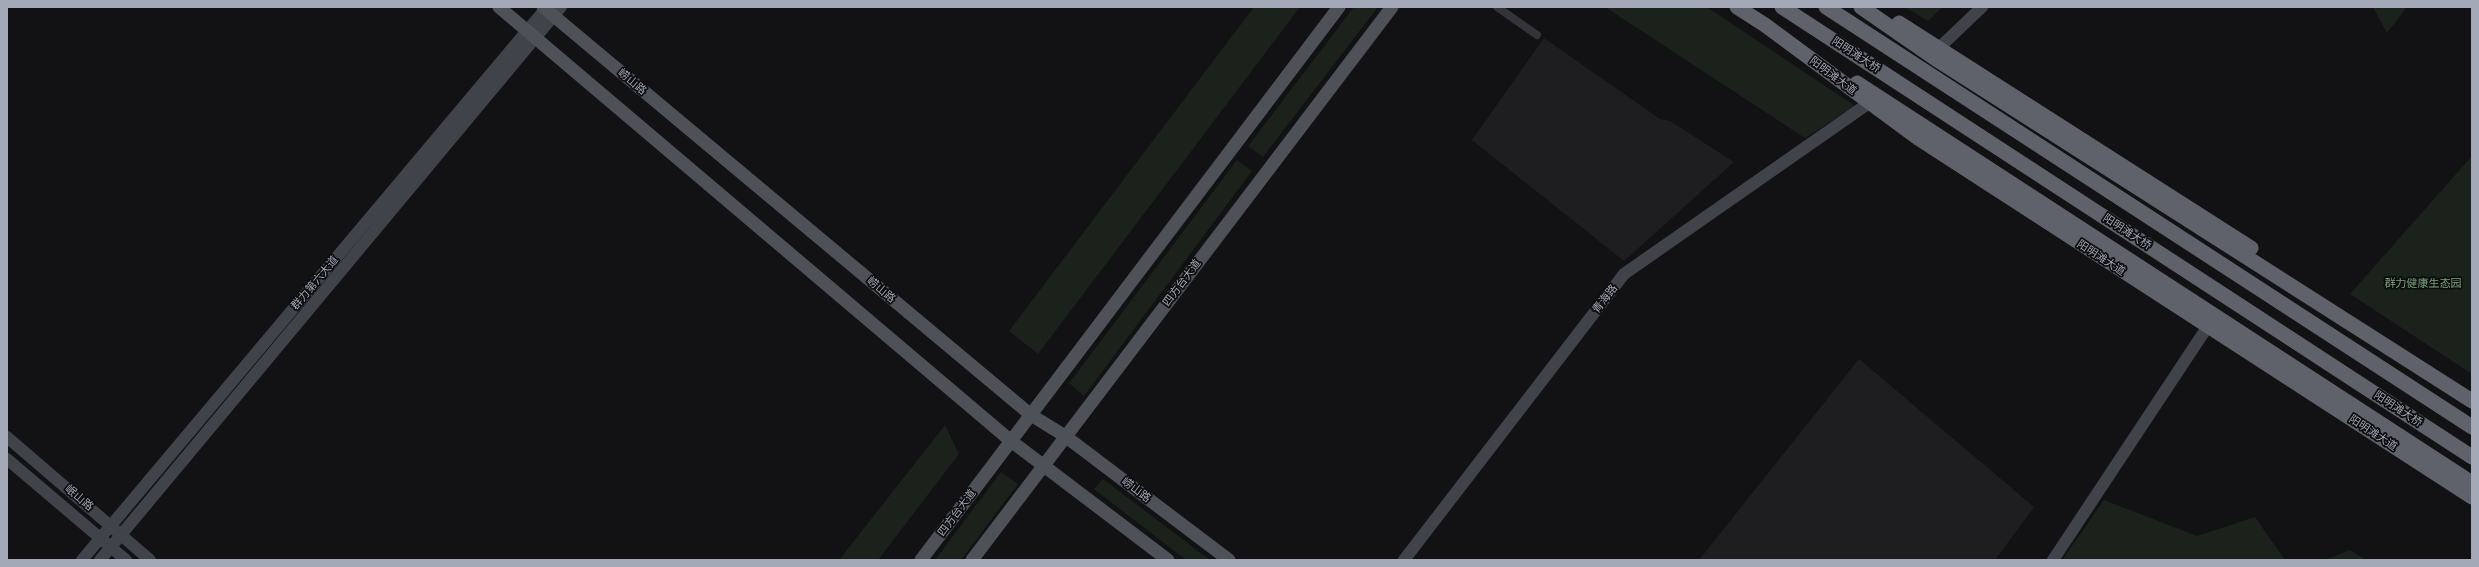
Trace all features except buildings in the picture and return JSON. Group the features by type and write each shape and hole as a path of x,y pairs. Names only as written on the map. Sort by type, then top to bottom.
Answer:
{"highway":[{"name":"阳明滩大道","path":"1737,7 1765,25 1925,143 2142,286 2208,326 2472,497"},
{"name":"阳明滩大桥","path":"1782,7 2472,458"},
{"path":"1826,7 2472,426"},
{"path":"1861,7 1938,61 2472,401"},
{"path":"1872,7 1940,47 2472,391"},
{"path":"1765,25 2472,483"},
{"path":"2395,352 2472,426"},
{"path":"2354,406 2458,448"}],"main road":[{"path":"499,7 1011,441 1168,560"},
{"name":"四方台大道","path":"921,560 1339,7"},
{"name":"四方台大道","path":"972,560 1392,7"},
{"path":"1940,47 1982,7"},
{"name":"群力第六大道","path":"100,560 550,9"},
{"name":"崂山路","path":"550,9 1031,415 1065,436 1229,560"},
{"name":"群力第六大道","path":"82,560 531,34"},
{"name":"青海路","path":"1404,560 1624,274 1869,103"},
{"path":"2053,560 2208,326"},
{"name":"岷山路","path":"7,437 150,560"},
{"name":"岷山路","path":"7,458 126,560"}],"street":[{"path":"1497,7 1537,35"}],"shaded area":[{"path":"1544,38 1660,119 1670,121 1734,162 1624,261 1472,140"},
{"path":"1859,359 2034,507 1995,560 1699,560"}],"green space":[{"path":"1254,7 1300,7 1038,354 1009,331"},
{"path":"1354,7 1378,7 1263,157 1248,146"},
{"path":"1605,7 1707,7 1855,106 1805,138"},
{"path":"1905,7 1943,7 1928,21"},
{"path":"2373,7 2407,7 2387,33"},
{"name":"群力健康生态园","path":"2472,156 2472,374 2350,294"},
{"path":"1237,160 1252,171 1084,396 1069,383"},
{"path":"945,425 959,454 878,560 839,560"},
{"path":"1001,472 1018,484 961,560 935,560"},
{"path":"1103,479 1210,560 1186,560 1094,489"},
{"path":"2104,500 2197,536 2255,517 2285,560 2062,560"},
{"path":"2350,550 2366,560 2325,560"}]}
